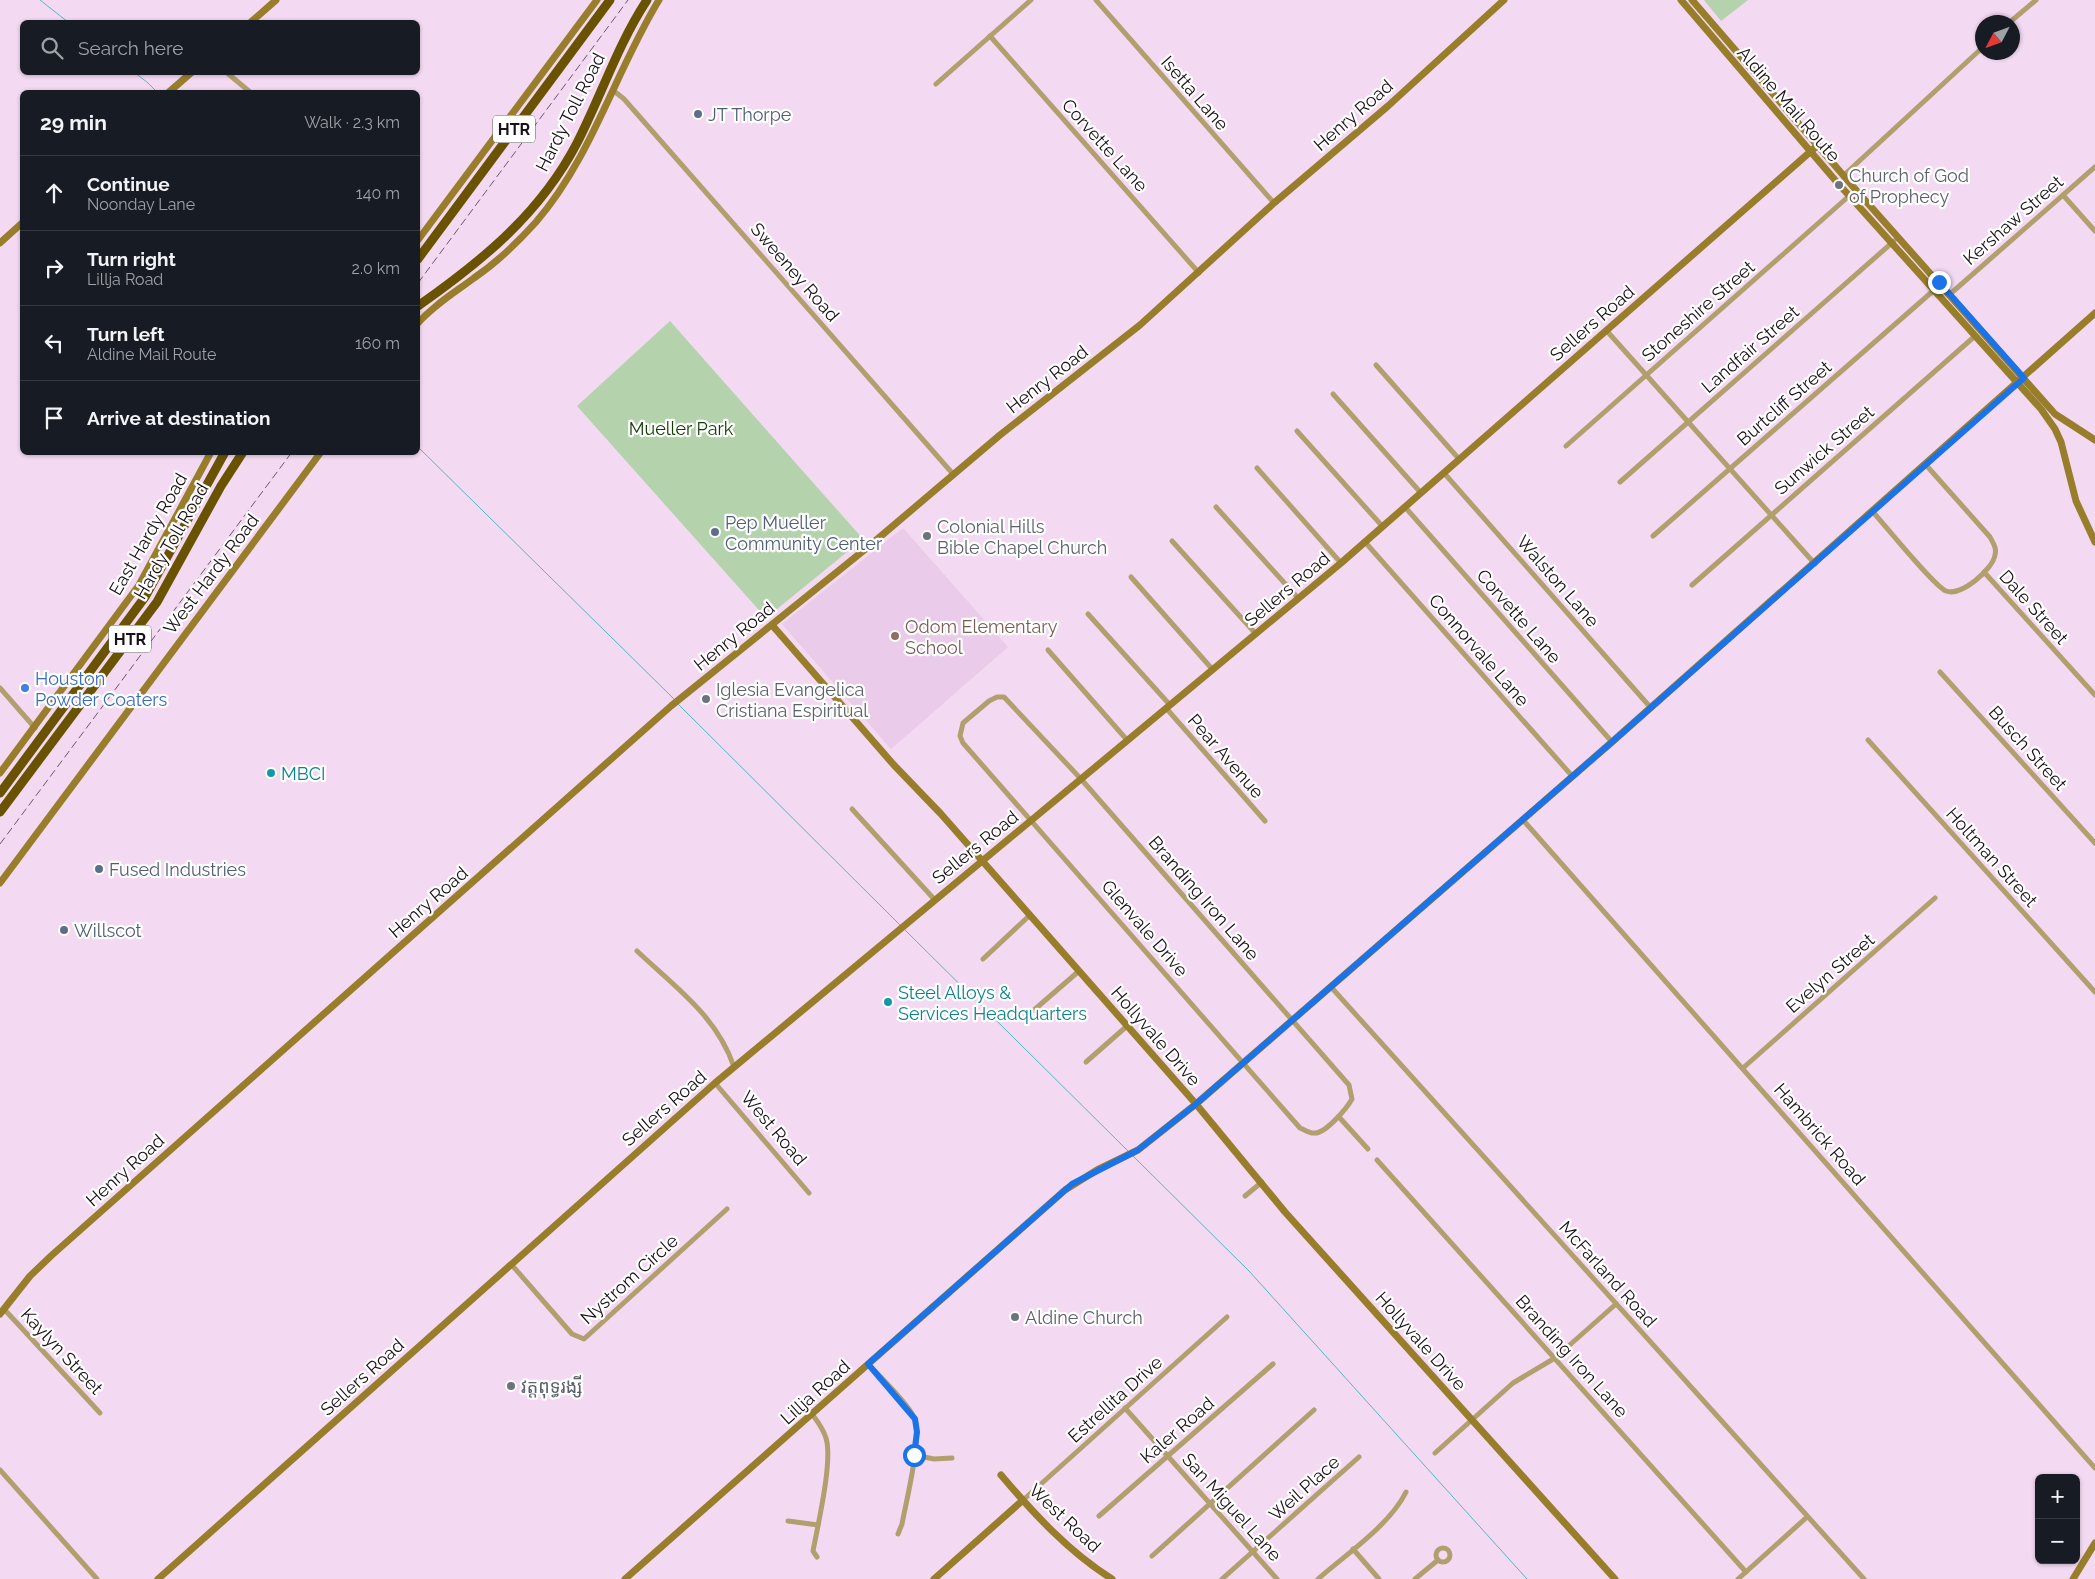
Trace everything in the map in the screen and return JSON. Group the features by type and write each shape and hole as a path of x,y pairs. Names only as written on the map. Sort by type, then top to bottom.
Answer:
{"highway":[{"name":"Hardy Toll Road","path":"420,256 610,0"},
{"name":"Hardy Toll Road","path":"420,305 464,274 526,218 552,184 577,143 629,31 647,0"},
{"name":"Hardy Toll Road","path":"0,793 145,597 223,455"},
{"name":"Hardy Toll Road","path":"0,812 157,602 221,486 241,455"}],"street":[{"path":"253,20 276,0"},
{"path":"420,237 597,0"},
{"path":"420,321 439,302 482,272 534,223 571,174 614,91 632,49 659,0"},
{"path":"936,84 1031,0"},
{"name":"Isetta Lane","path":"1096,0 1274,203"},
{"name":"Henry Road","path":"2,1311 30,1276 52,1255 671,706 772,625 953,474 1140,326 1274,203 1388,106 1504,0"},
{"name":"Aldine Mail Route","path":"1681,0 1849,196 2037,405 2055,429 2061,442 2076,501 2095,542"},
{"name":"Aldine Mail Route","path":"1692,0 1843,176 2055,414 2095,440"},
{"path":"2018,15 2036,0"},
{"path":"1705,28 1711,22"},
{"name":"Corvette Lane","path":"990,36 1199,273"},
{"path":"1843,176 1975,54"},
{"path":"171,90 189,75"},
{"path":"230,75 248,90"},
{"name":"Sweeney Road","path":"614,91 636,113 953,474"},
{"name":"Sellers Road","path":"158,1579 715,1083 934,899 1341,563 1818,145"},
{"name":"Kershaw Street","path":"1949,295 2095,167"},
{"path":"2063,195 2095,232"},
{"name":"Stoneshire Street","path":"1566,446 1849,196"},
{"path":"0,243 20,225"},
{"name":"Landfair Street","path":"1620,482 1898,236"},
{"name":"Burtcliff Street","path":"1653,536 1933,291"},
{"name":"Lillja Road","path":"625,1579 1072,1184 1136,1152 1245,1062 1815,564 2095,313"},
{"path":"1606,330 1815,564"},
{"name":"Sunwick Street","path":"1692,585 1975,336"},
{"path":"1376,365 1459,459"},
{"path":"1333,394 1421,493"},
{"path":"1297,431 1383,527"},
{"name":"East Hardy Road","path":"0,773 139,585 209,455"},
{"name":"West Hardy Road","path":"0,883 319,455"},
{"name":"Dale Street","path":"1926,465 1990,537 1995,546 1995,555 1992,563 1984,572 2095,695"},
{"path":"1257,468 1341,563"},
{"name":"Walston Lane","path":"1444,473 1651,708"},
{"path":"1216,507 1298,598"},
{"name":"Corvette Lane","path":"1405,507 1612,742"},
{"path":"1872,511 1946,591 1951,592 1962,589 1984,572"},
{"path":"1172,541 1256,634"},
{"name":"Connorvale Lane","path":"1365,542 1573,776"},
{"path":"1131,577 1213,670"},
{"name":"Pear Avenue","path":"1088,614 1265,821"},
{"name":"Hollyvale Drive","path":"772,625 893,764 941,814 1196,1104 1285,1212 1615,1579"},
{"path":"1048,650 1127,740"},
{"name":"Busch Street","path":"1940,672 2095,843"},
{"path":"0,688 35,728"},
{"name":"Branding Iron Lane","path":"976,711 988,701 997,697 1004,697 1081,779 1293,1020 1351,1090 1352,1098 1339,1117"},
{"name":"Glenvale Drive","path":"976,711 963,724 960,736 963,743 1245,1062 1300,1128 1312,1133 1318,1133 1339,1117"},
{"name":"Holtman Street","path":"1868,740 2095,992"},
{"path":"852,809 934,899"},
{"name":"Hambrick Road","path":"1523,820 2095,1468"},
{"name":"Evelyn Street","path":"1743,1068 1935,898"},
{"path":"983,959 1030,915"},
{"path":"636,951 689,998 712,1024 728,1050 734,1067"},
{"path":"1034,1010 1079,971"},
{"name":"McFarland Road","path":"1331,987 1864,1579"},
{"path":"1086,1062 1127,1026"},
{"name":"West Road","path":"715,1083 809,1193"},
{"path":"1339,1117 1368,1149"},
{"name":"Branding Iron Lane","path":"1377,1160 1746,1572"},
{"path":"1245,1196 1262,1182"},
{"name":"Nystrom Circle","path":"511,1264 572,1334 584,1339 727,1209"},
{"path":"1435,1453 1512,1384 1555,1358 1616,1304"},
{"name":"Kaylyn Street","path":"2,1311 100,1413"},
{"name":"Estrellita Drive","path":"1022,1501 1227,1317"},
{"path":"868,1364 915,1419 917,1432 914,1455 902,1524 898,1534"},
{"name":"Kaler Road","path":"1099,1516 1274,1364"},
{"name":"San Miguel Lane","path":"1125,1408 1277,1579"},
{"path":"1152,1556 1314,1410"},
{"path":"812,1414 822,1427 828,1448 813,1551 817,1557"},
{"path":"914,1455 934,1459 952,1458"},
{"name":"Weil Place","path":"1222,1579 1359,1457"},
{"path":"0,1470 97,1579"},
{"name":"West Road","path":"1001,1475 1022,1501 1076,1552 1112,1579"},
{"path":"1318,1579 1353,1550 1395,1509 1406,1492"},
{"path":"934,1579 1022,1501"},
{"path":"1738,1579 1807,1517"},
{"path":"788,1521 818,1525"},
{"path":"2073,1579 2095,1543"},
{"path":"1353,1550 1379,1579"},
{"path":"1415,1579 1438,1560"}],"shaded area":[{"name":"Odom Elementary School","path":"903,528 1008,647 891,749 782,624"}],"green space":[{"path":"1704,0 1748,0 1721,21"},
{"name":"Mueller Park","path":"670,321 863,539 766,618 577,406"}],"waterway":[{"path":"40,0 65,20"},
{"path":"138,75 155,90"},
{"path":"420,449 674,699"},
{"path":"678,704 900,925"},
{"path":"905,930 1128,1151"},
{"path":"1132,1155 1249,1271 1527,1579"}],"railway":[{"path":"420,280 628,0"},
{"path":"0,844 290,455"}],"place":[{"name":"JT Thorpe","path":"698,114"},
{"name":"Church of God of Prophecy","path":"1839,185"},
{"name":"Pep Mueller Community Center","path":"715,532"},
{"name":"Colonial Hills Bible Chapel Church","path":"927,536"},
{"name":"Odom Elementary School","path":"895,636"},
{"name":"Houston Powder Coaters","path":"25,688"},
{"name":"Iglesia Evangelica Cristiana Espiritual","path":"706,699"},
{"name":"MBCI","path":"271,773"},
{"name":"Fused Industries","path":"99,869"},
{"name":"Willscot","path":"64,930"},
{"name":"Steel Alloys & Services Headquarters","path":"888,1002"},
{"name":"Aldine Church","path":"1015,1317"},
{"name":"វត្តពុទ្ធរង្សី","path":"511,1386"}],"route":[{"path":"914,1455 917,1432 915,1419 868,1364 1072,1184 1138,1150 1196,1104 1612,742 2024,378 1939,282"}]}
